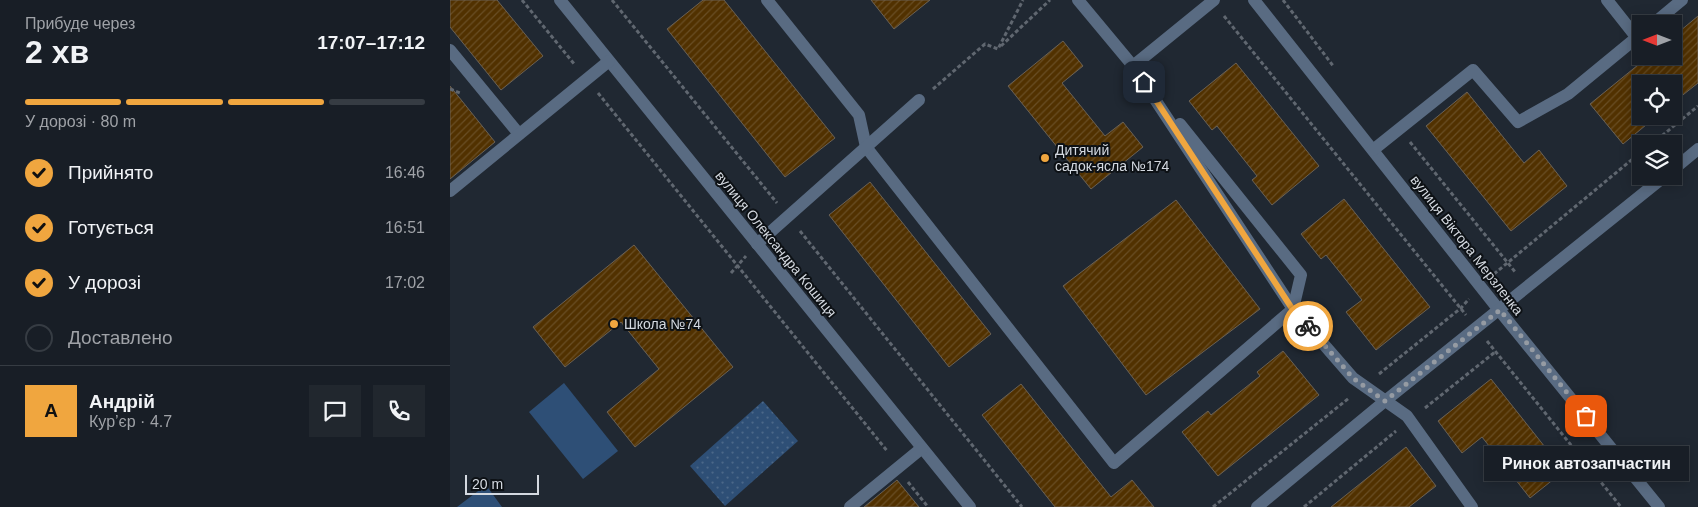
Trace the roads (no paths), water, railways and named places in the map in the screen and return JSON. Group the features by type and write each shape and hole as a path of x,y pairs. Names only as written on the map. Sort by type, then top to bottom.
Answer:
{"street":[{"name":"вулиця Олександра Кошиця","path":"560,0 970,507"},
{"path":"767,0 859,115 866,147 1114,463 1293,310 1301,275 1079,0"},
{"name":"вулиця Віктора Мерзленка","path":"1254,0 1480,286 1659,507"},
{"path":"1607,0 1632,28"},
{"path":"1664,15 1682,0"},
{"path":"1133,66 1213,1"},
{"path":"1373,150 1473,70 1518,122 1568,94 1632,42"},
{"path":"450,50 519,134"},
{"path":"450,191 609,61"},
{"path":"1133,66 1293,310 1353,378 1410,420 1472,507"},
{"path":"757,244 919,100"},
{"path":"1682,162 1698,149"},
{"path":"1257,507 1385,401 1654,185"},
{"path":"850,507 922,448"}],"place":[{"name":"Дитячий садок-ясла №174","path":"1045,158"},
{"name":"Школа №74","path":"614,324"},
{"name":"Ринок автозапчастин","path":"1586,416"}]}
